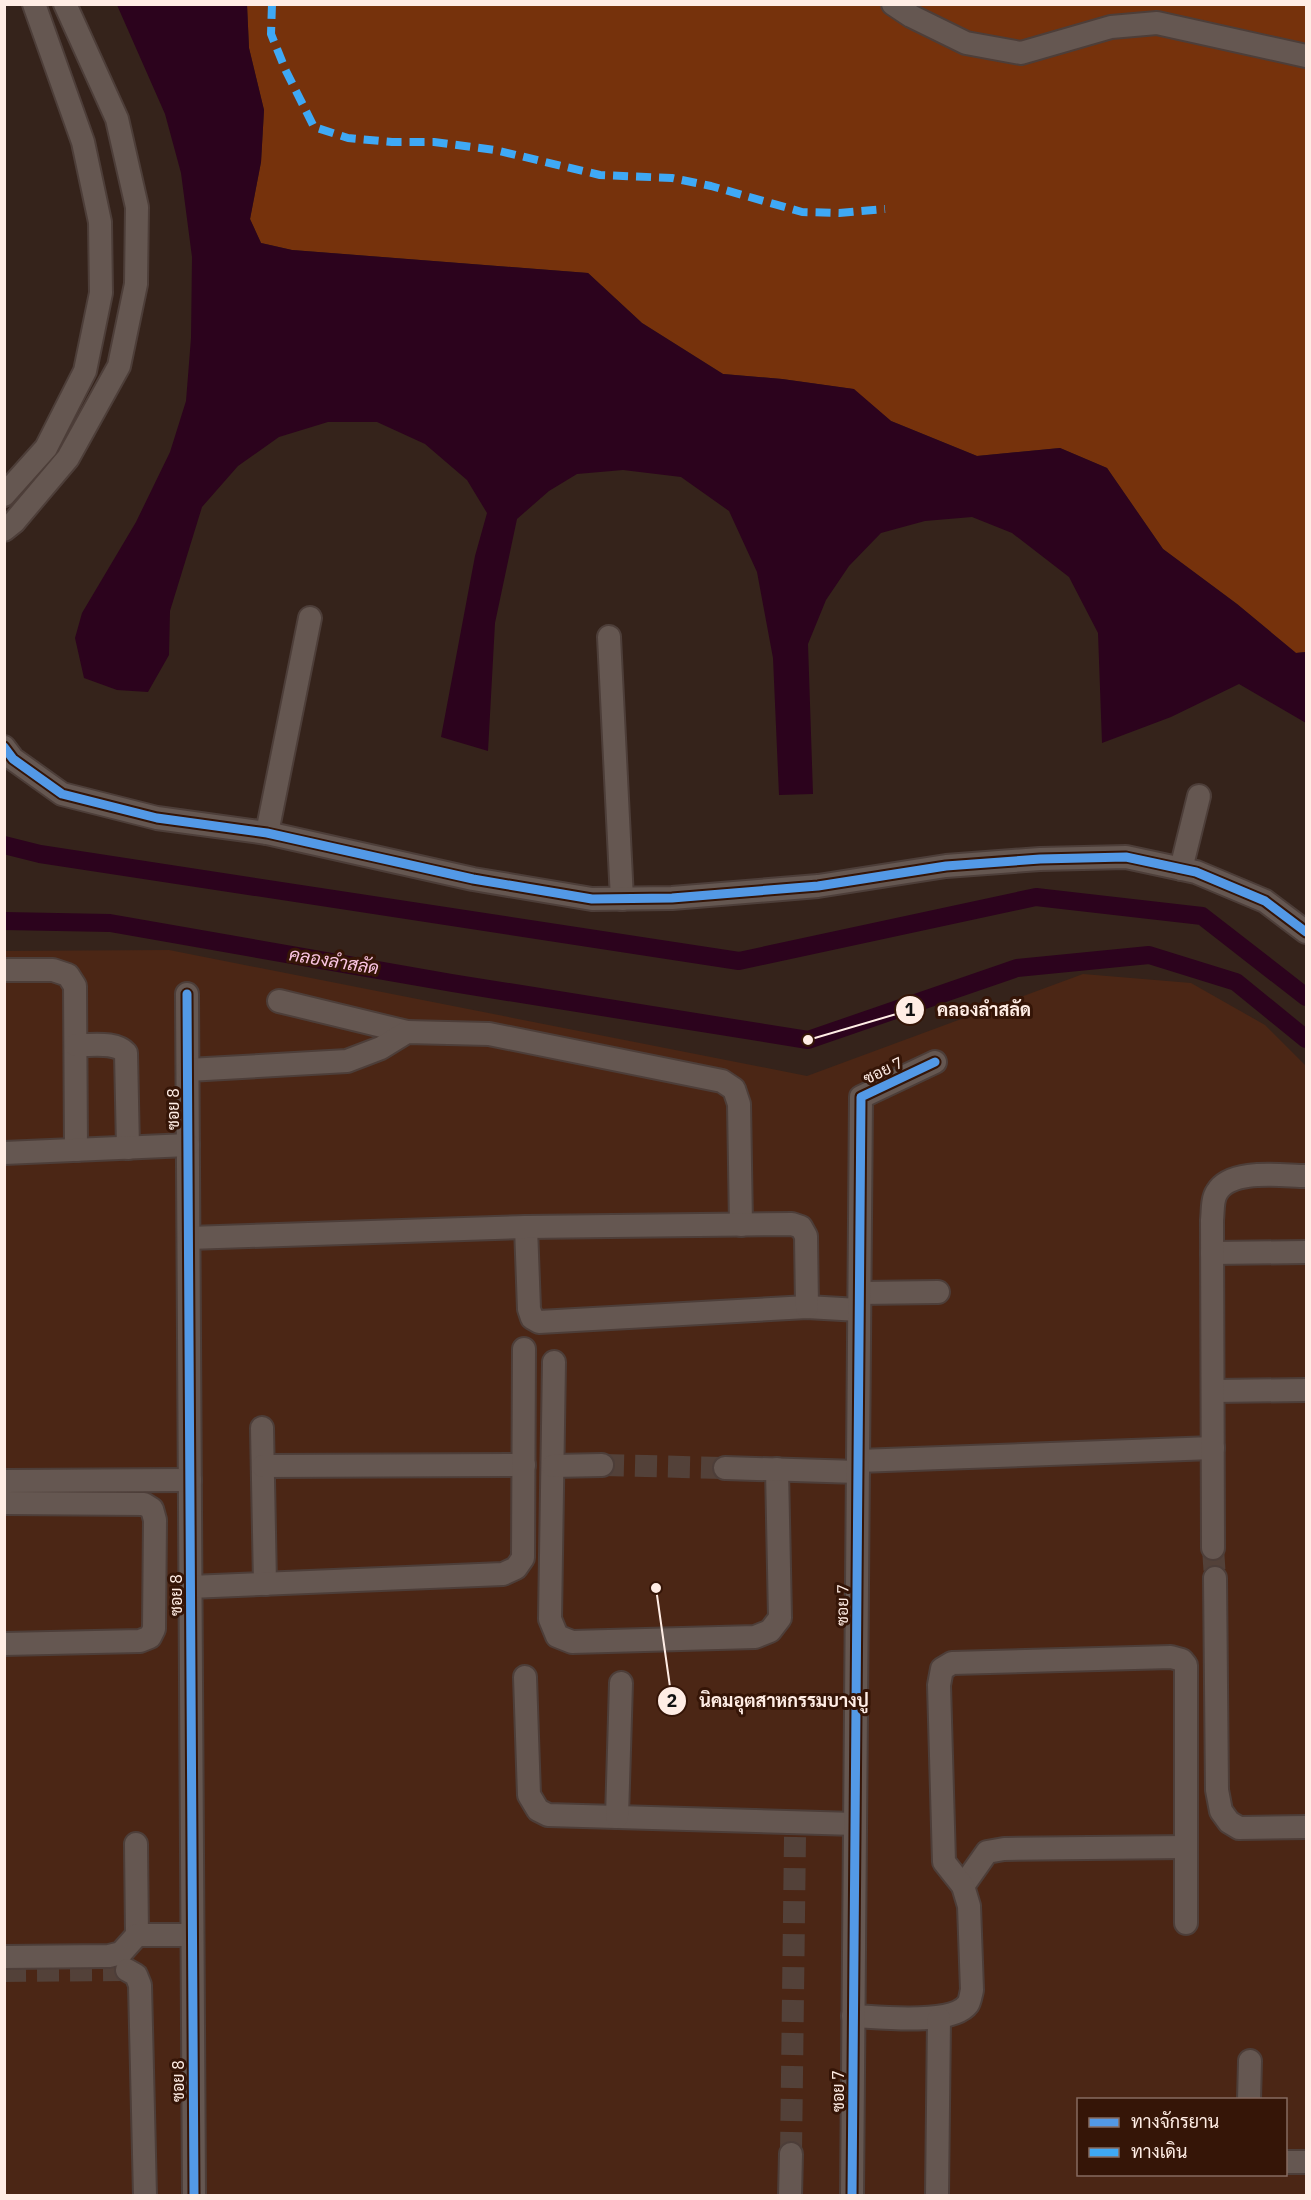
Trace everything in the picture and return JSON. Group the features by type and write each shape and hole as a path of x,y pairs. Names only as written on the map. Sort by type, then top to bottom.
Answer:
{"street":[{"path":"4,495 46,448 85,371 101,293 100,222 83,142 34,4"},
{"path":"4,530 14,522 68,458 119,366 136,284 137,207 117,118 65,4"},
{"path":"893,4 911,16 966,43 1021,53 1111,27 1157,23 1306,56"},
{"path":"267,833 310,618"},
{"path":"609,637 622,899"},
{"path":"4,747 13,759 62,794 157,818 267,833 473,879 592,899 672,898 818,886 946,866 1040,859 1126,857 1196,872 1264,901 1306,932"},
{"path":"1181,869 1199,796"},
{"path":"4,970 52,970 68,975 75,986 76,1150"},
{"name":"ซอย 8","path":"187,994 194,2196"},
{"path":"279,1001 406,1032 489,1034 722,1082 734,1089 739,1104 741,1225"},
{"path":"188,1070 347,1061 381,1048 406,1032"},
{"path":"76,1046 114,1046 122,1048 126,1053 128,1148"},
{"name":"ซอย 7","path":"852,2196 861,1097 935,1062"},
{"path":"4,1153 188,1145"},
{"path":"1214,1548 1212,1220 1216,1193 1238,1176 1306,1176"},
{"path":"189,1238 526,1227 792,1224 801,1227 806,1236 807,1307"},
{"path":"526,1227 529,1309 532,1318 539,1322 807,1307 938,1292"},
{"path":"1212,1253 1306,1252"},
{"path":"190,1587 503,1574 516,1568 523,1558 524,1349"},
{"path":"554,1362 550,1619 557,1636 572,1642 755,1637 770,1631 780,1618 777,1469"},
{"path":"1213,1391 1306,1390"},
{"path":"262,1428 265,1584"},
{"path":"725,1468 858,1466 1213,1448"},
{"path":"554,1466 602,1464"},
{"path":"263,1466 524,1465"},
{"path":"4,1481 190,1480"},
{"path":"4,1503 144,1504 152,1509 155,1520 154,1629 150,1637 140,1641 4,1644"},
{"path":"1215,1578 1217,1790 1221,1811 1228,1822 1239,1828 1306,1827"},
{"path":"853,2016 939,2018 957,2012 968,2004 972,1990 969,1906 963,1887 944,1862 939,1684 942,1669 952,1663 1171,1657 1182,1660 1186,1665 1186,1923"},
{"path":"525,1677 529,1795 538,1810 548,1815 617,1817 796,1830 855,1824"},
{"path":"617,1817 621,1683"},
{"path":"4,1957 109,1956 122,1953 137,1935 136,1844"},
{"path":"963,1887 987,1852 1005,1849 1186,1847"},
{"path":"137,1935 192,1935"},
{"path":"127,1971 136,1976 140,1985 145,2196"},
{"path":"936,2196 939,2018"},
{"path":"1249,2098 1250,2061"},
{"path":"790,2196 791,2154"},
{"path":"1287,2162 1306,2162"}],"shaded area":[{"path":"247,4 1306,5 1306,652 1296,653 1237,604 1163,549 1107,468 1060,448 977,456 891,421 853,389 723,374 642,323 588,273 292,250 261,243 250,219 261,162 264,110 249,48"},
{"path":"117,5 247,5 249,48 264,110 261,162 250,219 261,243 292,250 588,273 642,323 723,374 854,389 891,421 977,456 1060,448 1107,468 1163,549 1237,604 1296,653 1306,652 1306,723 1239,684 1171,717 1102,743 1098,633 1069,577 1012,533 972,517 925,521 881,533 849,566 826,600 808,644 813,794 779,795 773,658 757,572 729,511 681,477 623,470 577,474 549,491 517,519 495,623 488,751 441,737 475,556 487,513 467,480 425,444 377,422 328,422 279,437 238,466 202,507 170,611 169,655 148,692 117,690 84,678 75,638 82,613 136,522 170,452 186,401 191,338 192,257 181,173 165,114"},
{"path":"169,950 807,1076 1083,974 1191,983 1265,1025 1306,1066 1306,2195 5,2195 4,951"}],"waterway":[{"path":"4,845 40,854 739,961 1036,897 1202,916 1306,997"},
{"name":"คลองลำสลัด","path":"4,921 110,923 452,983 808,1040 1017,968 1149,955 1236,982 1306,1039"}],"tunnel":[{"path":"602,1465 725,1468"},
{"path":"1213,1548 1215,1578"},
{"path":"791,2154 795,1837"},
{"path":"4,1971 127,1970"}],"marked path":[{"path":"272,4 271,34 286,71 314,127 348,138 392,142 434,142 495,150 600,175 672,178 711,186 802,212 839,213 885,209"}],"cycle path":[{"path":"4,747 13,759 62,794 157,818 267,833 473,879 592,899 672,898 818,886 946,866 1040,859 1126,857 1196,872 1265,901 1306,932"},
{"path":"187,994 194,2196"},
{"path":"852,2196 861,1097 935,1062"}],"place":[{"name":"คลองลำสลัด","path":"808,1040"},
{"name":"นิคมอุตสาหกรรมบางปู","path":"656,1588"}]}
